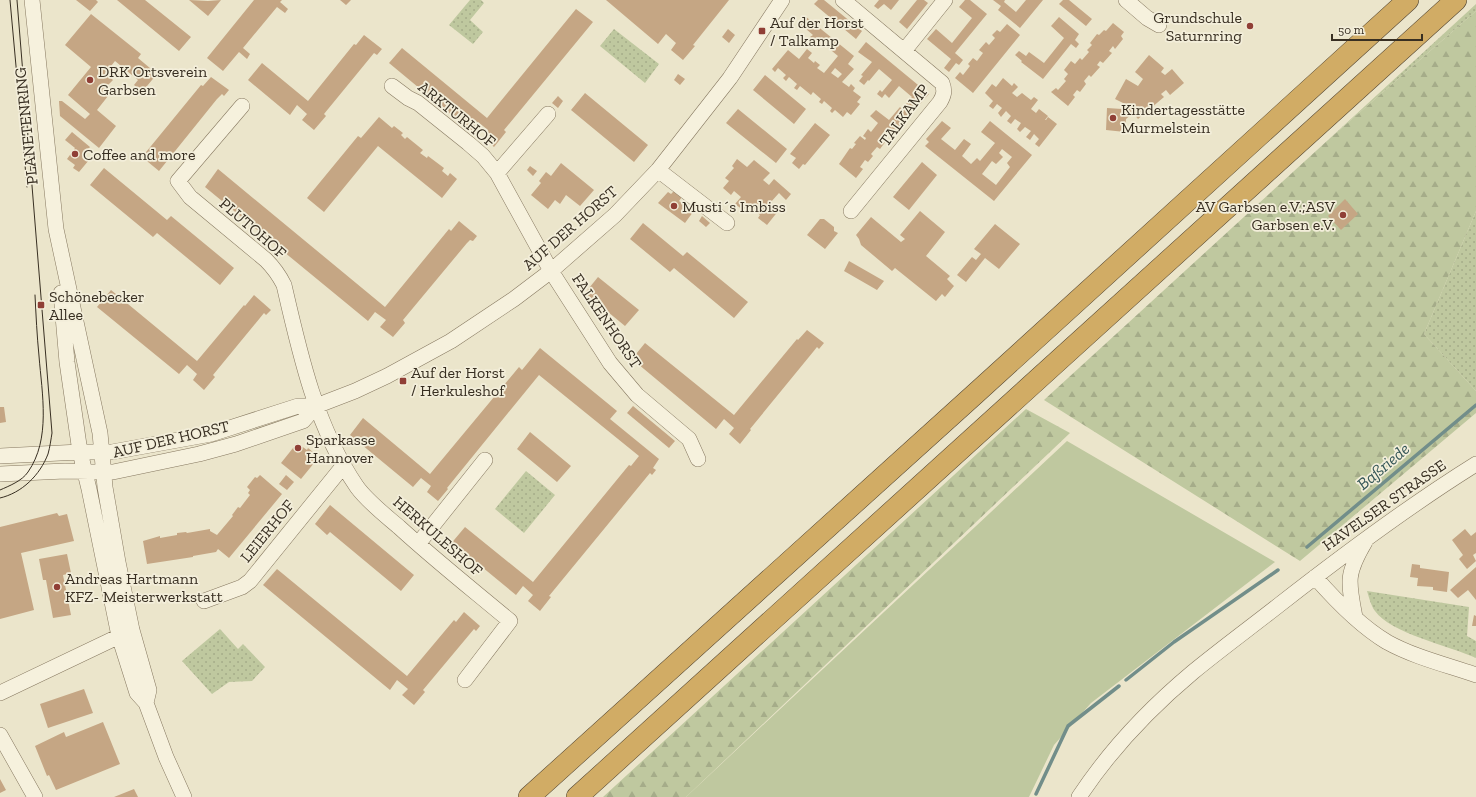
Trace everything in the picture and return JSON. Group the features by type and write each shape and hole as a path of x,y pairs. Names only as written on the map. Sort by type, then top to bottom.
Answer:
{"highway":[{"path":"529,797 1408,0"},
{"path":"577,797 1456,0"}],"street":[{"name":"PLANETENRING","path":"32,0 37,59 59,249 98,424 104,472"},
{"name":"AUF DER HORST","path":"0,456 112,452 211,434 298,406 316,406 355,391 387,376 451,341 502,308 551,271 615,215 658,170 730,78 782,0"},
{"name":"TALKAMP","path":"843,0 942,83 945,89 944,96 934,110 852,211"},
{"path":"904,50 945,0"},
{"path":"1126,0 1159,25"},
{"name":"ARKTURHOF","path":"392,86 408,98 418,103 483,156 497,173 551,271"},
{"name":"PLUTOHOF","path":"242,106 178,181 190,197 266,260 279,275 284,285 309,386 316,406"},
{"name":"ARKTURHOF","path":"497,173 548,114"},
{"path":"658,170 727,223"},
{"name":"PLANETENRING","path":"59,249 61,302 67,362 84,471"},
{"name":"FALKENHORST","path":"551,271 610,363 637,395 689,439 698,459"},
{"name":"AUF DER HORST","path":"0,474 84,471 113,472 199,454 236,444 303,421 316,406"},
{"name":"HERKULESHOF","path":"316,406 344,465 358,488 373,504 418,544 510,621 465,680"},
{"path":"418,544 485,460"},
{"name":"HAVELSER STRASSE","path":"1079,797 1122,742 1174,689 1193,672 1369,536 1436,488 1476,464"},
{"name":"LEIERHOF","path":"204,601 242,587 250,581 344,465"},
{"path":"84,471 126,633 149,690 146,703 166,757 184,797"},
{"path":"104,472 105,487 118,562 126,633"},
{"path":"1354,617 1349,588 1351,569 1369,536"},
{"path":"1315,577 1354,617 1387,642 1402,650 1476,675"},
{"path":"0,693 126,633"},
{"path":"0,735 35,797"}],"green space":[{"path":"470,0 481,0 484,3 470,20 483,32 473,44 449,25"},
{"path":"1476,4 1476,11 1328,140"},
{"path":"1476,11 1476,211 1424,334 1476,391 1476,413 1300,561 1044,400 1328,140"},
{"path":"614,29 659,64 645,83 600,46"},
{"path":"1476,211 1476,391 1424,334"},
{"path":"1026,409 1070,433 686,797 603,797"},
{"path":"1067,441 1275,562 1091,703 1054,745 1029,797 686,797"},
{"path":"526,471 555,495 524,533 495,509"},
{"path":"1367,591 1469,607 1467,636 1476,641 1476,658 1393,626 1375,611"},
{"path":"220,629 238,649 243,644 265,667 252,681 229,682 212,694 182,661"}],"building":[{"path":"76,0 96,0 98,2 90,11"},
{"path":"117,0 145,0 191,37 179,51"},
{"path":"189,0 208,1 221,0 208,16"},
{"path":"254,0 282,0 280,2 288,9 285,13 277,7 243,48 250,54 247,59 239,52 223,71 207,58"},
{"path":"340,0 351,0 346,5"},
{"path":"606,0 729,0 683,60 671,50 676,43 666,34 658,44"},
{"path":"818,0 824,0 862,31 856,39 814,4"},
{"path":"879,0 899,0 891,10 884,4 878,9 874,6"},
{"path":"917,0 924,0 928,3 907,29 899,22"},
{"path":"965,0 970,0 987,14 955,53 963,60 959,65 956,63 949,72 944,68 951,59 927,39 936,29 952,43 972,18 959,7"},
{"path":"993,0 1005,0 1004,2 1016,12 1026,0 1043,0 1020,28 998,10 1001,6"},
{"path":"1063,0 1069,0 1092,19 1086,26 1059,4"},
{"path":"576,9 593,22 504,130 506,132 494,147 483,137 488,130 478,122 471,131 389,63 402,48 487,118"},
{"name":"DRK Ortsverein Garbsen","path":"91,14 141,54 138,58 157,74 142,92 134,85 138,80 115,61 111,66 118,71 113,77 106,72 105,73 113,80 106,87 112,91 97,110 116,126 99,148 60,116 59,101 62,101 85,119 90,114 68,95 91,67 65,45"},
{"path":"805,16 854,56 848,64 854,69 842,82 849,87 851,84 855,88 853,91 861,97 857,102 860,104 851,115 847,112 843,117 835,110 832,113 830,111 832,108 824,101 822,104 819,102 821,99 813,92 811,95 800,86 797,90 794,88 797,84 789,77 786,81 783,78 786,75 778,68 775,72 772,69 788,50 799,59 807,49 812,53 808,58 814,63 815,61 820,65 817,68 824,73 838,56 826,46 824,48 818,44 820,41 816,38 814,40 810,37 813,35 799,23","holes":["835,68 842,74 838,78 831,73"]},
{"path":"1059,17 1079,34 1075,40 1079,44 1076,48 1071,44 1043,79 1021,62 1022,61 1015,55 1019,51 1026,56 1029,52 1044,63 1064,38 1051,26"},
{"path":"1113,23 1124,32 1121,36 1123,39 1115,49 1113,46 1109,51 1112,53 1103,63 1100,61 1097,65 1100,67 1091,77 1089,75 1084,81 1086,84 1080,92 1077,90 1073,95 1075,97 1068,106 1051,92 1056,88 1058,90 1066,81 1064,79 1068,74 1064,70 1071,61 1075,64 1080,58 1082,60 1089,52 1087,50 1092,45 1090,43 1097,34 1099,35 1104,30 1106,31"},
{"path":"1007,24 1020,35 973,93 955,78 960,72 963,75 970,66 968,64 973,58 977,61 983,53 979,50 986,42 989,45 995,38 992,35 997,30 1000,32"},
{"path":"728,29 735,35 729,43 722,37"},
{"path":"364,35 382,49 377,55 374,53 324,114 326,116 314,130 302,120 307,114 297,105 290,115 248,80 262,63 308,101 354,44 356,45"},
{"path":"866,42 929,94 893,135 889,132 884,138 886,141 880,149 877,147 871,154 873,156 868,162 865,160 860,167 863,169 856,178 839,164 850,148 852,149 856,144 854,143 860,136 865,140 866,138 863,136 868,129 871,132 878,123 870,116 876,110 889,120 900,107 902,109 912,97 899,86 889,98 885,94 882,98 877,94 880,90 882,92 892,80 879,69 864,85 859,81 863,76 861,75 872,62 858,52"},
{"path":"1149,55 1164,68 1161,72 1165,75 1172,69 1184,83 1170,95 1166,90 1161,94 1164,97 1138,119 1133,113 1126,119 1125,132 1106,130 1107,108 1122,109 1125,104 1115,99 1126,79 1138,86 1143,79 1135,72"},
{"path":"678,74 685,79 680,85 674,80"},
{"path":"765,75 806,109 794,124 753,90"},
{"path":"211,77 229,90 224,96 222,94 217,99 159,171 142,157 201,85 203,86"},
{"path":"1003,78 1012,86 1014,83 1018,87 1012,93 1017,97 1022,93 1031,100 1034,97 1038,100 1031,109 1036,113 1039,109 1048,116 1045,120 1048,117 1057,124 1039,147 1035,144 1039,139 1034,134 1030,140 1026,137 1031,131 1025,127 1020,132 1017,129 1021,123 1015,119 1011,124 1007,121 1011,116 1006,111 1001,117 998,113 1002,108 997,104 993,109 989,106 993,101 985,93 992,84 996,87"},
{"path":"585,93 648,145 634,162 571,110"},
{"path":"558,96 563,101 558,108 552,103"},
{"path":"738,109 787,149 776,163 726,123"},
{"path":"379,117 392,128 394,126 403,133 401,135 405,139 407,137 423,150 420,153 427,158 428,156 444,168 442,171 448,176 450,173 457,179 442,198 378,146 324,212 307,198 358,136 361,138"},
{"path":"942,121 951,128 941,139 955,150 964,139 971,144 962,156 971,164 977,158 980,161 995,143 981,132 990,121 1032,155 994,201 925,146 929,142 926,139","holes":["1002,149 1012,157 1007,163 1010,167 996,185 982,174 992,161 996,164 1003,157 999,153"]},
{"path":"815,123 830,135 805,165 803,164 799,169 792,163 796,158 790,154"},
{"path":"72,132 90,147 83,155 89,160 79,172 73,168 75,165 67,159 75,148 65,140"},
{"path":"737,159 747,167 754,160 770,173 763,180 769,185 774,179 791,194 786,200 779,193 770,203 779,210 767,225 758,218 760,215 748,205 743,210 735,204 741,197 734,191 731,195 723,188 729,181 725,178 734,168 732,166"},
{"path":"922,162 937,175 909,210 893,197"},
{"path":"561,163 594,190 580,206 566,195 560,204 555,200 548,209 531,195 541,183 539,181 546,172 551,176"},
{"path":"530,166 537,171 533,176 527,170"},
{"path":"104,168 167,220 171,216 234,268 220,285 157,233 153,237 90,185"},
{"path":"218,169 385,307 449,229 451,231 459,221 477,236 473,241 470,240 467,243 403,320 405,323 393,337 380,327 386,320 375,312 368,321 205,187"},
{"name":"Musti´s Imbiss","path":"674,191 682,197 679,201 693,212 685,223 658,203 668,192 671,194"},
{"name":"AV Garbsen e.V.;ASV Garbsen e.V.","path":"1345,199 1358,214 1341,230 1328,216"},
{"path":"920,211 945,232 926,256 950,276 947,279 954,286 945,297 942,294 936,301 895,268 892,271 861,245 856,235 871,217 901,242 905,239 900,235"},
{"path":"702,216 710,223 706,227 699,221"},
{"path":"820,219 824,219 834,227 834,231 838,233 825,249 807,235"},
{"path":"643,223 683,256 687,252 748,302 734,318 674,268 670,272 630,239"},
{"path":"995,224 1020,244 999,269 985,258 966,282 957,275 972,257 976,260 981,254 974,249"},
{"path":"849,261 884,281 877,290 844,271"},
{"path":"598,277 639,310 625,326 585,293"},
{"path":"111,290 197,361 254,295 271,310 266,315 264,313 213,375 215,377 204,390 193,380 197,374 187,365 179,374 97,307"},
{"path":"807,330 824,343 819,349 817,347 750,429 751,430 740,444 729,434 734,428 724,419 716,429 632,359 645,343 734,415 797,339 798,340"},
{"path":"540,348 617,411 610,419 659,459 653,468 656,470 652,475 650,473 549,596 551,597 540,611 528,601 533,595 523,586 516,595 465,553 463,556 449,546 465,527 533,582 629,465 631,466 639,456 539,375 438,501 427,492 431,486 421,478 413,487 350,435 363,418 430,474 519,367 522,370"},
{"path":"633,406 675,441 669,448 627,413"},
{"path":"0,407 4,407 6,422 0,423"},
{"path":"530,432 571,466 557,482 517,449"},
{"path":"297,443 307,450 308,448 319,457 301,479 281,463"},
{"path":"260,475 282,494 229,558 218,549 216,552 193,557 147,564 143,541 160,536 160,538 177,535 177,533 187,533 210,529 210,531 217,535 233,516 232,515 238,507 240,508 250,495 248,493 250,490 247,487 255,477 257,478"},
{"path":"286,475 294,482 287,490 279,484"},
{"path":"330,505 414,575 401,591 330,532 327,535 315,524"},
{"path":"57,513 59,516 67,514 74,541 21,553 34,610 0,619 0,527"},
{"path":"1465,529 1471,536 1476,532 1476,553 1473,555 1476,561 1467,569 1459,559 1463,555 1452,540"},
{"name":"Andreas Hartmann KFZ- Meisterwerkstatt","path":"67,554 71,573 63,575 71,615 53,618 46,580 43,580 39,559"},
{"path":"1412,564 1420,565 1420,568 1449,572 1447,592 1433,590 1433,587 1417,586 1418,578 1410,577"},
{"path":"1476,567 1476,600 1468,590 1458,598 1450,590"},
{"path":"277,569 407,676 454,620 456,622 464,612 480,626 476,631 474,629 423,690 425,692 414,705 402,695 408,689 397,680 390,690 263,585"},
{"path":"1474,615 1476,616 1476,626 1472,626"},
{"path":"84,689 93,713 48,728 40,704"},
{"path":"103,722 120,764 56,790 49,775 47,776 35,746 64,732 66,737"},
{"path":"0,779 6,790 0,793"},
{"path":"134,789 138,797 114,797"}],"waterway":[{"name":"Baßriede","path":"1307,547 1476,405"},
{"name":"Baßriede","path":"1126,680 1174,642 1278,570"},
{"name":"Baßriede","path":"1036,794 1068,726 1119,686"}],"tram line":[{"path":"10,0 27,187"},
{"path":"0,498 16,492 35,476 45,462 52,433 17,0"},
{"path":"0,490 15,483 28,472 40,445 43,401 35,295"}],"place":[{"name":"Grundschule Saturnring","path":"1250,26"},
{"name":"Auf der Horst / Talkamp","path":"762,31"},
{"name":"DRK Ortsverein Garbsen","path":"90,80"},
{"name":"Kindertagesstätte Murmelstein","path":"1113,118"},
{"name":"Coffee and more","path":"75,154"},
{"name":"Musti´s Imbiss","path":"674,206"},
{"name":"AV Garbsen e.V.;ASV Garbsen e.V.","path":"1343,215"},
{"name":"Schönebecker Allee","path":"41,305"},
{"name":"Auf der Horst / Herkuleshof","path":"403,381"},
{"name":"Sparkasse Hannover","path":"298,448"},
{"name":"Andreas Hartmann KFZ- Meisterwerkstatt","path":"57,587"}]}
